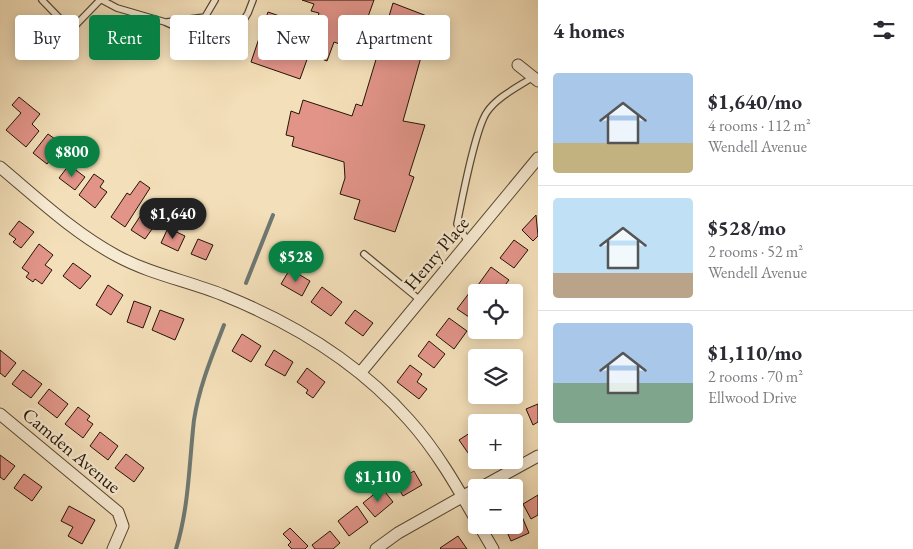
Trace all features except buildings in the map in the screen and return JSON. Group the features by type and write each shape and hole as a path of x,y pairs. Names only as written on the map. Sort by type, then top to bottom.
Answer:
{"street":[{"path":"518,65 535,79"},
{"name":"Henry Place","path":"360,372 538,158"},
{"path":"0,167 67,223 117,256 165,276 215,292 257,310 314,340 360,372 409,420 436,454 468,506"},
{"name":"Camden Avenue","path":"0,414 118,512 123,526 113,549"},
{"path":"496,479 538,456"},
{"path":"376,549 398,533 468,494"},
{"path":"484,534 493,549"}],"lane":[{"path":"42,0 70,30 101,0 117,8 165,22 196,36 213,38 236,33 248,13 252,0"},
{"path":"165,22 205,17 215,0"},
{"path":"468,242 457,224 479,130 486,112 510,91 535,79"},
{"path":"364,254 420,300"}],"waterway":[{"path":"246,283 273,215"},
{"path":"176,549 184,517 196,408 206,372 224,325"}]}
